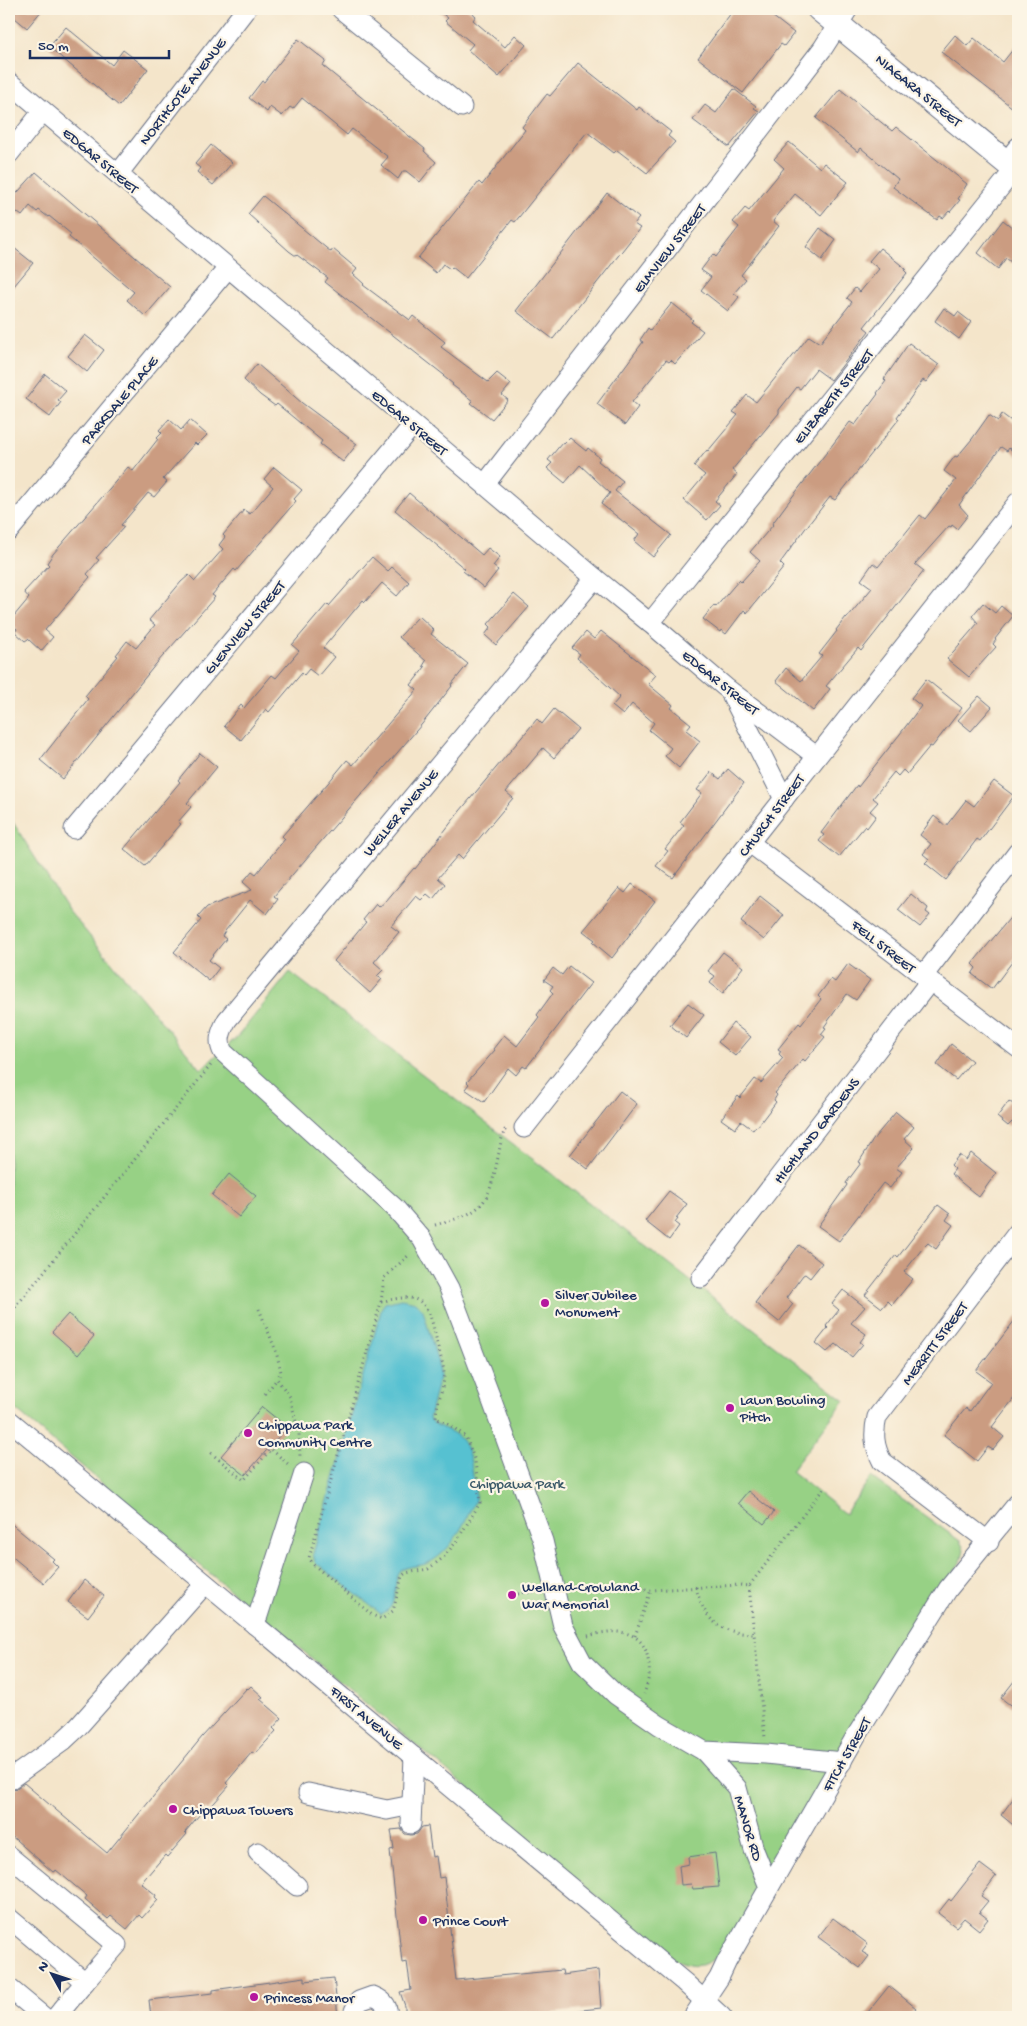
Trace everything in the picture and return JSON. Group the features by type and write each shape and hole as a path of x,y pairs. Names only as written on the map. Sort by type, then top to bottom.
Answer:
{"main road":[{"name":"NIAGARA STREET","path":"819,9 843,16 1014,162"}],"street":[{"name":"NORTHCOTE AVENUE","path":"118,174 246,9"},
{"path":"341,9 462,107"},
{"name":"ELMVIEW STREET","path":"485,484 823,48 843,16"},
{"name":"EDGAR STREET","path":"9,82 594,578 725,687 816,756"},
{"path":"9,154 44,111"},
{"name":"ELIZABETH STREET","path":"650,623 1014,162"},
{"name":"PARKDALE PLACE","path":"9,531 228,268"},
{"name":"GLENVIEW STREET","path":"74,829 413,425"},
{"name":"CHURCH STREET","path":"516,1128 546,1098 750,843 816,756 1015,512"},
{"name":"WELLER AVENUE","path":"223,1052 219,1045 227,1020 594,578"},
{"path":"725,687 735,701 784,799"},
{"name":"FELL STREET","path":"750,843 1018,1048"},
{"name":"HIGHLAND GARDENS","path":"701,1278 927,978 1018,852"},
{"path":"223,1052 396,1208 422,1239 449,1288 486,1384 543,1541 563,1626 582,1662 616,1695 659,1725 704,1751 766,1754 842,1762"},
{"name":"MERRITT STREET","path":"989,1542 882,1461 874,1440 877,1417 1018,1232"},
{"name":"FIRST AVENUE","path":"9,1420 414,1757 722,2017"},
{"path":"255,1625 297,1465"},
{"name":"FITCH STREET","path":"693,2017 719,1978 769,1887 878,1700 948,1589 989,1542 1018,1503"},
{"path":"9,1780 62,1742 76,1728 205,1584"},
{"name":"MANOR RD","path":"704,1751 737,1788 754,1850 769,1887"},
{"path":"308,1793 412,1814 414,1757"},
{"path":"258,1852 297,1886"},
{"path":"9,1856 117,1945 56,2017"},
{"path":"9,1918 85,1982"},
{"path":"9,1988 44,2017"},
{"path":"355,2017 354,2011 360,2001 373,1996 384,2002 387,2007 388,2017"}],"path":[{"path":"9,1316 223,1052"},
{"path":"381,1302 402,1297 413,1298 425,1304 432,1322 444,1374 436,1408 436,1418 450,1425 466,1437 475,1461 480,1502 456,1542 443,1558 428,1568 406,1572 402,1576 393,1611 382,1619 372,1615 314,1566 310,1558 381,1302 384,1278 403,1262 434,1226 475,1212 485,1201 492,1187 504,1133 516,1128"},
{"path":"259,1309 276,1351 281,1372 265,1394"},
{"path":"212,1453 244,1480 271,1449 297,1465 299,1434 290,1397 277,1379"},
{"path":"766,1754 749,1586 823,1489"},
{"path":"518,1594 554,1588 613,1583 651,1590 749,1586"},
{"path":"696,1587 704,1611 712,1622 732,1632 754,1634"},
{"path":"635,1636 651,1590"},
{"path":"571,1641 604,1631 635,1636 644,1645 648,1657 649,1673 639,1711"}],"green space":[{"name":"Chippawa Park","path":"9,816 68,910 201,1069 237,1037 290,972 845,1400 791,1471 845,1514 871,1477 960,1541 964,1549 962,1559 722,1952 714,1959 707,1963 692,1966 662,1952 9,1404"}],"water":[{"path":"401,1299 416,1302 423,1310 438,1363 439,1377 429,1418 461,1439 471,1462 476,1496 462,1527 438,1557 427,1564 401,1571 396,1582 391,1606 381,1614 315,1562 313,1554 382,1307 385,1303"}],"building":[{"path":"9,9 43,9 27,28 9,13"},
{"path":"436,9 468,9 476,16 473,20 505,47 515,35 526,45 499,77 468,50 473,44 445,21 448,18"},
{"path":"734,9 763,9 794,33 784,46 781,44 743,93 698,58"},
{"path":"66,27 112,65 123,50 148,69 119,106 49,47"},
{"path":"955,35 967,46 974,38 1003,62 1018,43 1018,112 941,52"},
{"path":"298,39 326,61 323,66 425,149 424,151 436,162 420,182 406,171 403,171 398,179 381,165 388,157 352,129 347,135 302,98 293,109 290,107 282,116 270,107 267,112 249,98"},
{"path":"578,63 637,110 639,107 671,132 668,136 675,142 647,173 617,150 614,153 587,132 515,222 512,220 466,278 452,267 450,269 443,264 436,273 418,258 479,182 482,185 525,130 522,127 547,94 550,96"},
{"path":"734,89 756,106 754,108 759,111 729,147 693,120 705,105 716,113"},
{"path":"840,89 892,131 896,127 967,184 958,199 960,200 943,218 940,216 937,220 893,187 898,179 861,148 858,152 816,118"},
{"path":"789,142 820,168 824,163 848,182 821,215 795,194 773,221 779,226 741,275 746,279 734,293 739,297 728,311 701,290 711,277 701,270 713,254 716,257 739,227 733,222 745,208 749,211 784,168 774,159"},
{"path":"211,145 232,163 213,185 197,172 200,168 195,164"},
{"path":"36,172 170,287 145,316 127,300 134,292 69,237 71,234 49,216 39,210 37,212 30,206 22,216 9,206 9,202"},
{"path":"607,193 639,218 634,224 640,228 553,339 516,311"},
{"path":"263,196 331,252 333,249 357,269 353,274 363,285 410,320 413,316 445,342 441,347 488,382 497,373 511,384 502,395 508,400 492,419 471,403 473,401 452,385 444,375 325,282 328,278 289,251 248,214"},
{"path":"1003,220 1018,232 1018,255 1012,263 1006,258 998,269 978,253"},
{"path":"820,228 836,240 822,260 806,247"},
{"path":"9,244 33,263 9,292"},
{"path":"880,248 906,269 904,270 907,273 864,327 869,331 831,380 816,369 800,389 797,387 779,410 779,413 732,470 737,474 715,501 720,505 707,520 684,500 705,475 694,466 738,415 733,412 747,395 756,402 809,336 820,343 852,302 847,298 855,288 860,292 879,269 869,261"},
{"path":"672,303 703,331 675,364 671,360 669,362 666,360 632,402 638,407 625,425 597,404 643,342 640,340 648,328 650,330"},
{"path":"944,308 955,316 958,312 971,322 959,339 935,321"},
{"path":"85,335 104,350 87,372 68,356"},
{"path":"909,343 939,365 926,382 923,380 897,417 899,419 835,500 830,497 805,529 780,563 784,567 747,613 744,610 726,634 721,630 720,632 703,619 714,605 716,607 739,580 741,582 760,561 750,552 773,525 786,505 850,422 855,425 878,394 886,381 884,379"},
{"path":"257,364 302,403 357,444 343,462 320,444 322,441 277,404 275,406 260,395 244,380"},
{"path":"45,374 66,391 58,400 61,402 50,417 26,399"},
{"path":"1002,414 1018,426 1018,456 1009,448 1007,451 1001,447 959,505 968,515 957,529 952,525 951,527 949,526 915,564 924,571 861,651 858,648 826,686 830,689 813,711 776,681 786,668 801,681 822,656 819,654 836,630 872,588 861,580 873,563 878,567 920,515 925,519 956,480 944,471 955,456 957,457 972,439 989,415 998,421"},
{"path":"169,419 181,430 190,420 207,435 197,445 195,443 163,479 167,482 154,497 148,493 121,525 124,527 96,558 99,560 87,574 90,577 45,630 53,637 41,651 28,639 25,641 15,632 17,629 9,622 29,598 24,592 49,565 47,563 53,554 128,467 133,471 158,439 162,433 159,430"},
{"path":"570,438 586,451 588,448 600,458 598,461 623,481 615,491 671,535 653,557 634,541 639,534 601,504 610,493 580,465 565,483 547,468 552,463 548,460 562,443 564,444"},
{"path":"274,467 302,490 294,499 296,501 236,571 234,569 212,595 215,597 156,664 63,779 40,760 88,699 85,696 118,656 116,655 127,641 136,648 155,625 149,620 181,582 189,575 195,581 223,549 219,545 225,537 223,535 244,510 250,514 273,487 264,479"},
{"path":"409,493 482,555 488,548 500,557 493,566 498,570 484,588 463,571 465,569 395,510"},
{"path":"372,557 388,571 392,567 409,582 397,596 382,583 365,602 363,600 323,648 334,657 318,676 309,669 304,675 302,673 269,712 266,709 241,740 224,726 241,705 244,708 272,675 276,678 299,651 292,645 327,604 329,606"},
{"path":"514,594 529,607 496,645 485,635 491,627 488,624"},
{"path":"983,603 995,613 1001,606 1013,616 995,639 993,644 996,647 969,677 947,659 978,623 972,616"},
{"path":"419,616 434,630 431,634 468,664 422,724 274,896 278,899 267,914 250,900 225,931 222,936 226,939 209,960 219,968 209,981 174,952 201,920 198,917 207,907 252,890 243,882 252,871 256,874 285,839 282,836 347,760 353,765 417,690 411,685 425,667 423,666 426,661 399,637"},
{"path":"601,631 656,675 648,684 673,705 671,708 691,724 686,730 700,741 679,768 665,756 671,748 649,730 654,723 632,704 623,715 612,706 620,697 577,658 580,654 572,648 586,632 594,639"},
{"path":"926,679 962,708 932,747 930,746 907,774 903,770 898,776 894,772 873,798 878,802 870,811 876,816 839,857 819,841 824,835 821,833 921,706 911,698"},
{"path":"979,696 992,707 971,731 958,720"},
{"path":"554,709 578,729 554,758 543,748 506,792 513,798 462,859 458,855 438,878 445,884 433,899 427,894 421,900 416,896 391,926 399,932 374,962 383,970 377,976 382,979 370,993 334,961 366,922 363,920 376,904 379,907 386,901 415,869 460,811 537,719 542,724"},
{"path":"200,753 217,767 187,803 191,807 178,822 181,824 145,866 124,849 180,782 178,780"},
{"path":"728,769 744,783 673,878 656,866 668,851 665,849 684,825 680,822 702,793 697,790 711,772 720,779"},
{"path":"994,781 1014,796 980,841 977,839 946,880 925,863 929,859 923,854 931,844 920,835 934,816 946,826 966,800 974,806"},
{"path":"632,884 655,901 612,958 593,942 595,940 583,931 619,888 625,893"},
{"path":"911,894 928,908 926,912 930,915 920,927 898,910"},
{"path":"760,896 784,915 764,940 741,922"},
{"path":"1018,908 1018,954 992,989 972,974 976,968 972,964"},
{"path":"723,952 743,967 723,993 710,983 715,976 708,971"},
{"path":"848,964 870,980 856,1000 847,994 824,1027 826,1028 821,1034 825,1037 805,1061 803,1059 775,1093 777,1095 774,1100 776,1102 757,1127 753,1130 741,1121 735,1129 721,1119 738,1096 740,1098 755,1079 761,1083 783,1058 779,1054 781,1051 778,1049 799,1023 801,1025 821,999 818,996 831,979 835,982"},
{"path":"569,966 591,983 526,1068 523,1066 516,1075 508,1068 484,1102 465,1089 469,1084 467,1082 495,1050 493,1049 504,1035 517,1046 539,1017 537,1015 553,993 550,990 553,986 544,980 553,968 562,975"},
{"path":"688,1003 704,1015 686,1038 670,1025"},
{"path":"733,1023 751,1037 735,1056 718,1042"},
{"path":"951,1044 972,1061 956,1080 937,1065"},
{"path":"620,1091 637,1104 588,1169 570,1155"},
{"path":"1009,1101 1018,1108 1018,1127 1012,1122 1008,1126 997,1117"},
{"path":"896,1112 914,1127 904,1139 914,1148 896,1168 902,1172 890,1188 883,1183 839,1241 818,1226 847,1185 846,1183 861,1163 859,1162 875,1137"},
{"path":"971,1153 996,1173 979,1197 951,1174 955,1169 951,1165 959,1155 966,1160"},
{"path":"229,1174 256,1196 239,1217 212,1195"},
{"path":"669,1191 687,1204 676,1218 678,1219 675,1223 679,1226 669,1240 645,1221"},
{"path":"938,1205 950,1214 946,1220 953,1225 936,1249 928,1243 922,1249 904,1272 913,1279 892,1305 888,1301 882,1308 865,1295 896,1255 898,1257"},
{"path":"799,1245 822,1263 810,1278 805,1274 803,1275 786,1298 793,1304 779,1322 755,1303"},
{"path":"843,1290 865,1307 851,1323 866,1334 860,1342 863,1344 852,1357 836,1344 827,1352 816,1343 828,1328 826,1326 839,1310 832,1304"},
{"path":"68,1314 94,1336 78,1355 52,1332"},
{"path":"1018,1316 1018,1393 992,1427 1004,1437 993,1450 988,1447 977,1461 944,1435 966,1408 970,1411 991,1382 976,1371"},
{"path":"262,1407 287,1427 245,1475 221,1456"},
{"path":"748,1491 774,1512 764,1524 738,1503"},
{"path":"9,1522 54,1559 52,1561 58,1567 44,1583 9,1554"},
{"path":"84,1580 104,1596 88,1617 68,1602"},
{"path":"1018,1676 1018,1711 1001,1698"},
{"name":"Chippawa Towers","path":"251,1686 263,1697 260,1699 282,1718 273,1728 276,1731 255,1754 252,1752 226,1783 229,1786 208,1810 205,1808 185,1832 187,1834 167,1857 165,1855 141,1883 156,1895 155,1897 158,1900 142,1918 139,1915 127,1929 111,1916 108,1919 85,1899 87,1896 56,1870 53,1872 9,1834 9,1791 24,1783 107,1853 202,1737"},
{"path":"1018,1792 1018,1829 1001,1815"},
{"name":"Prince Court","path":"428,1826 432,1857 436,1856 439,1878 444,1877 456,1980 562,1970 563,1975 598,1970 601,2008 536,2015 537,2017 405,2017 405,2006 400,1992 411,1990 407,1962 402,1963 390,1850 394,1849 391,1830 401,1829 405,1834 411,1835 417,1834 422,1827"},
{"path":"715,1853 719,1887 693,1889 691,1884 681,1885 679,1866 689,1864 688,1857"},
{"path":"980,1864 996,1876 981,1896 988,1901 979,1912 988,1919 979,1930 964,1918 956,1927 938,1913 949,1899 951,1901"},
{"path":"833,1918 868,1944 862,1952 869,1956 860,1968 818,1937"},
{"name":"Princess Manor","path":"305,1977 305,1981 334,1978 338,2017 151,2017 149,2000 213,1993 213,1990"},
{"path":"889,1986 916,2008 909,2017 864,2017"}],"place":[{"name":"Silver Jubilee Monument","path":"545,1303"},
{"name":"Lawn Bowling Pitch","path":"730,1408"},
{"name":"Chippawa Park Community Centre","path":"248,1433"},
{"name":"Welland-Crowland War Memorial","path":"512,1595"},
{"name":"Chippawa Towers","path":"173,1809"},
{"name":"Prince Court","path":"423,1920"},
{"name":"Princess Manor","path":"254,1997"}]}
